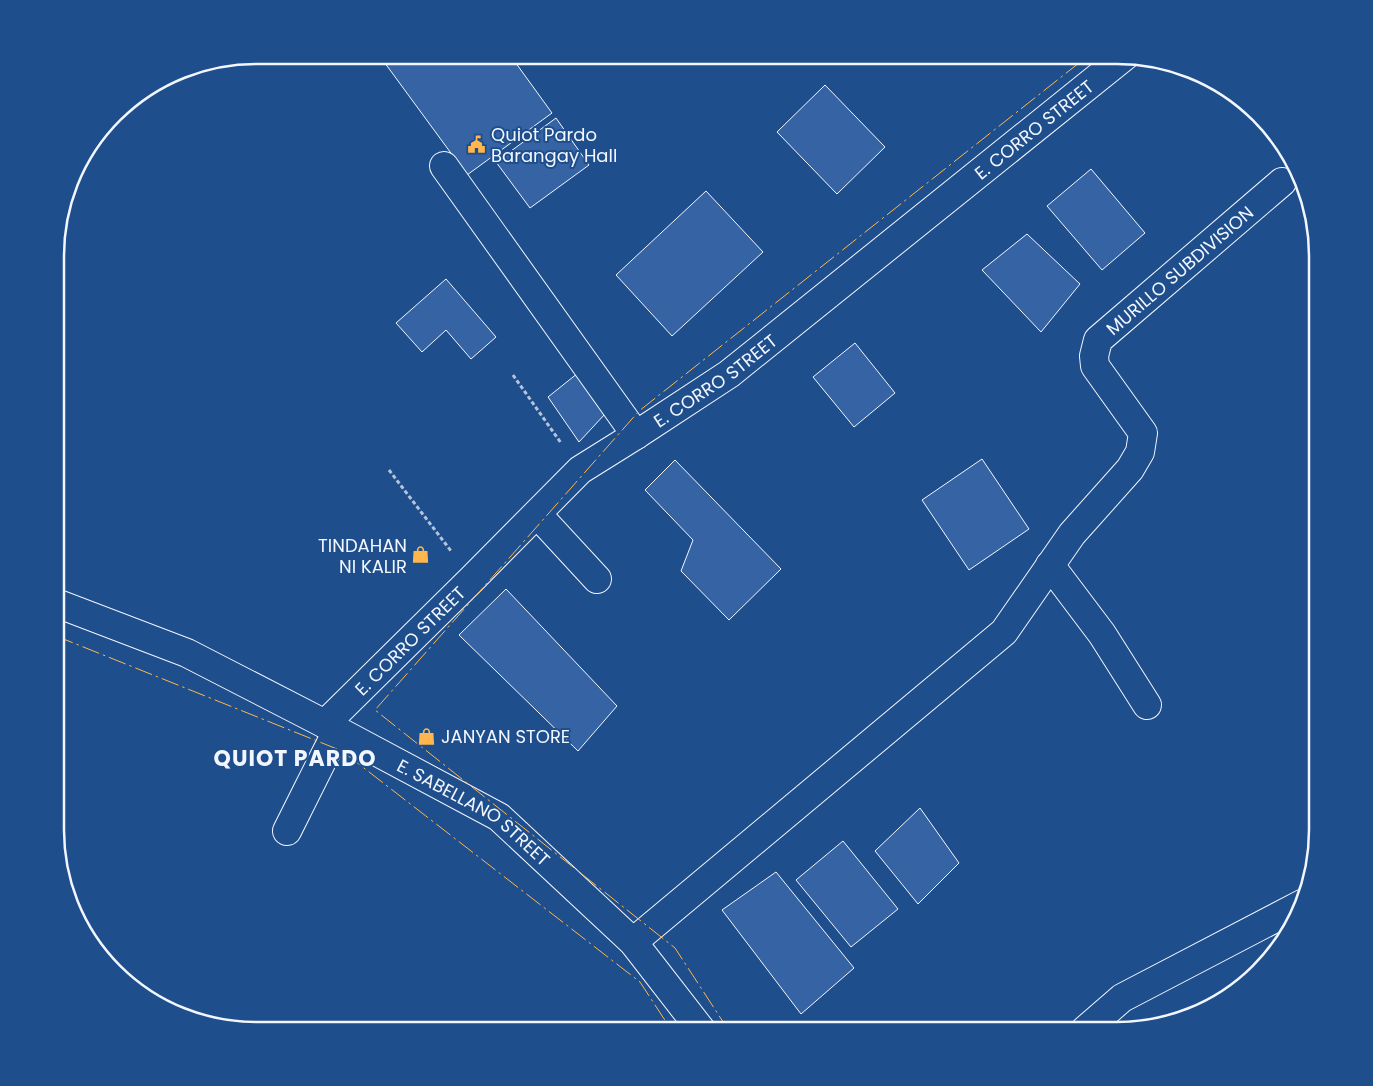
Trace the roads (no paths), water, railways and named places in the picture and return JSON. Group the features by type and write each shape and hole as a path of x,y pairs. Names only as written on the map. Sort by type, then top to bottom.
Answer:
{"street":[{"name":"E. CORRO STREET","path":"288,831 331,728 472,579 580,470 729,374 1115,64"},
{"path":"444,166 636,435"},
{"name":"MURILLO SUBDIVISION","path":"1050,565 1072,534 1130,469 1140,452 1143,433 1095,366 1094,356 1098,340 1282,182"},
{"path":"537,514 597,579"},
{"path":"633,942 1004,632 1050,565 1102,634 1147,705"},
{"name":"E. SABELLANO STREET","path":"64,606 186,653 498,817 633,942 695,1022"},
{"path":"1094,1022 1122,998 1290,913"}],"place":[{"name":"Quiot Pardo Barangay Hall","path":"477,144"},
{"name":"TINDAHAN NI KALIR","path":"421,555"},
{"name":"JANYAN STORE","path":"427,736"}],"district":[{"name":"QUIOT PARDO","path":"295,758"}]}
